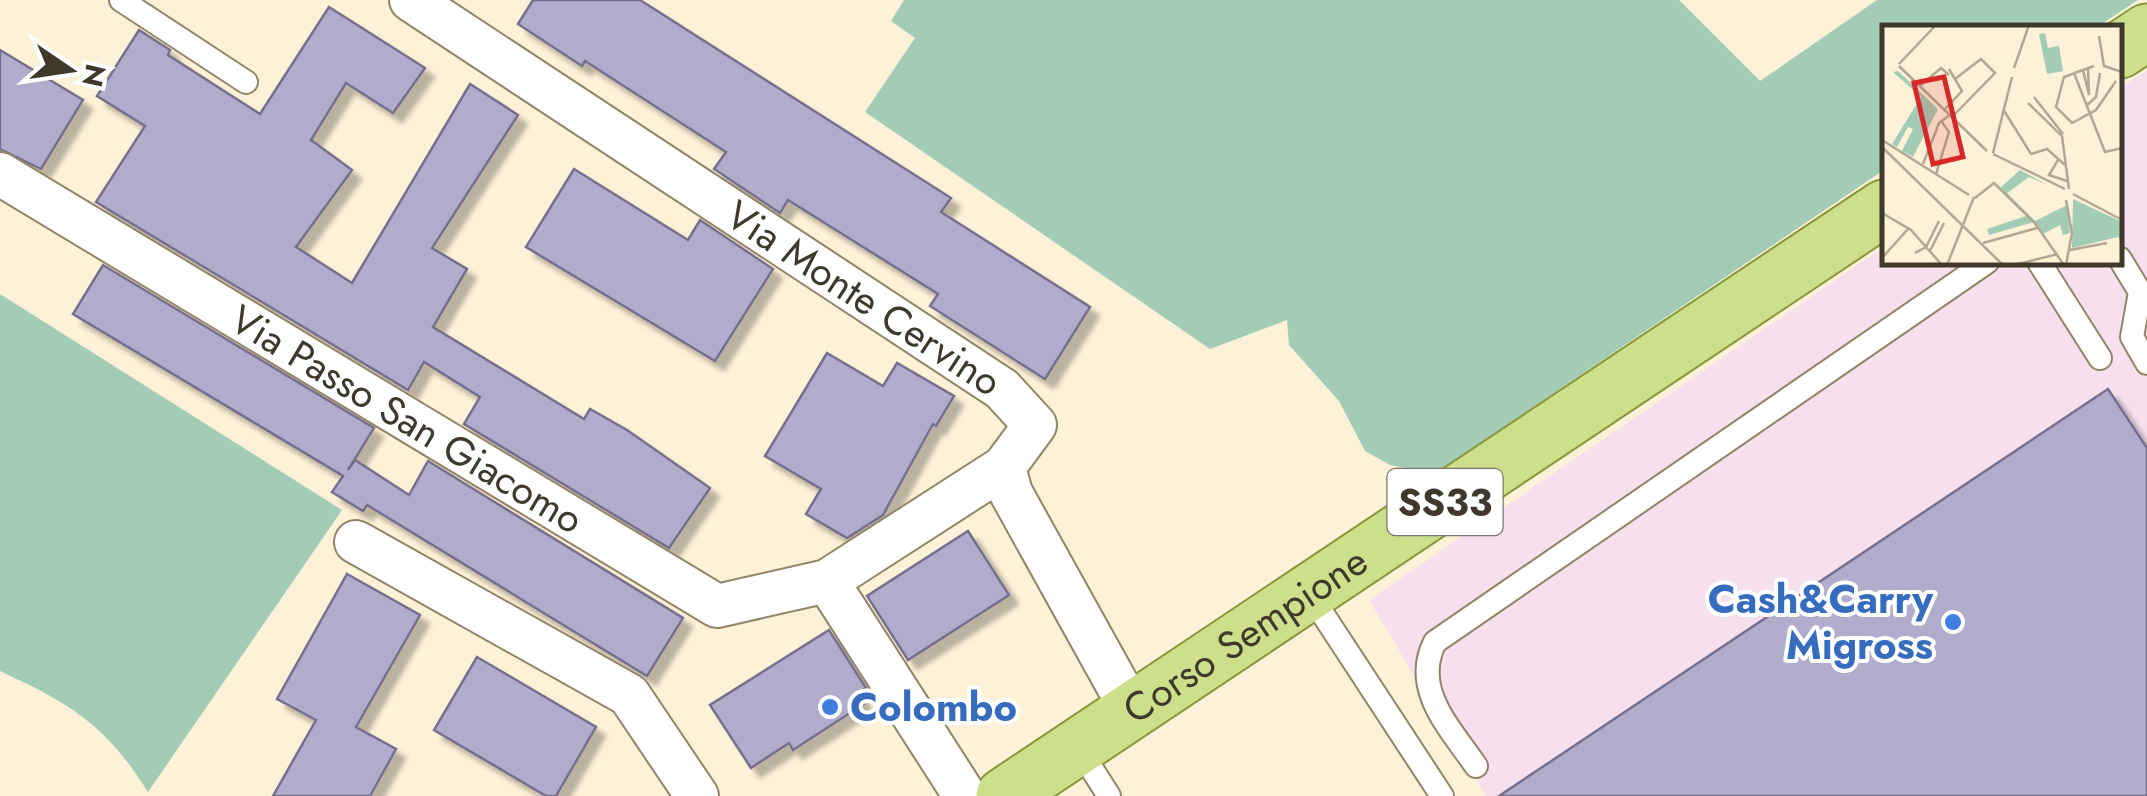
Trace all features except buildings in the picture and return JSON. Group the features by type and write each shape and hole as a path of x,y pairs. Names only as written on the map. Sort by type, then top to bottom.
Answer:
{"main road":[{"path":"2122,49 2147,32"},
{"name":"Corso Sempione","path":"1004,796 1882,209"}],"street":[{"name":"Via Monte Cervino","path":"411,0 1002,389 1035,425 1004,467"},
{"name":"Via Passo San Giacomo","path":"0,174 717,606 827,581 1004,467"},
{"path":"1004,467 1010,493 1132,711"},
{"path":"356,542 629,694 697,796"},
{"path":"827,581 965,796"}],"lane":[{"path":"120,0 246,82"},
{"path":"2122,262 2140,292 2132,337 2147,364"},
{"path":"1476,766 1428,690 1425,667 1435,642 1983,265"},
{"path":"2041,265 2100,358"},
{"path":"1309,593 1442,796"},
{"path":"1078,747 1109,796"}],"shaded area":[{"path":"2147,70 2147,796 1486,796 1369,600 1882,248 1882,265 2122,265 2122,87"}],"green space":[{"path":"904,0 1679,0 1760,81 1877,0 2138,0 2100,25 1882,25 1882,171 1422,482 1415,470 1390,465 1365,451 1339,401 1289,345 1287,320 1210,349 865,112 915,38 891,21"},
{"path":"0,294 342,510 148,792 117,749 85,719 47,694 0,671"}],"place":[{"name":"Cash&Carry Migross","path":"1953,622"},
{"name":"Colombo","path":"830,707"}]}
